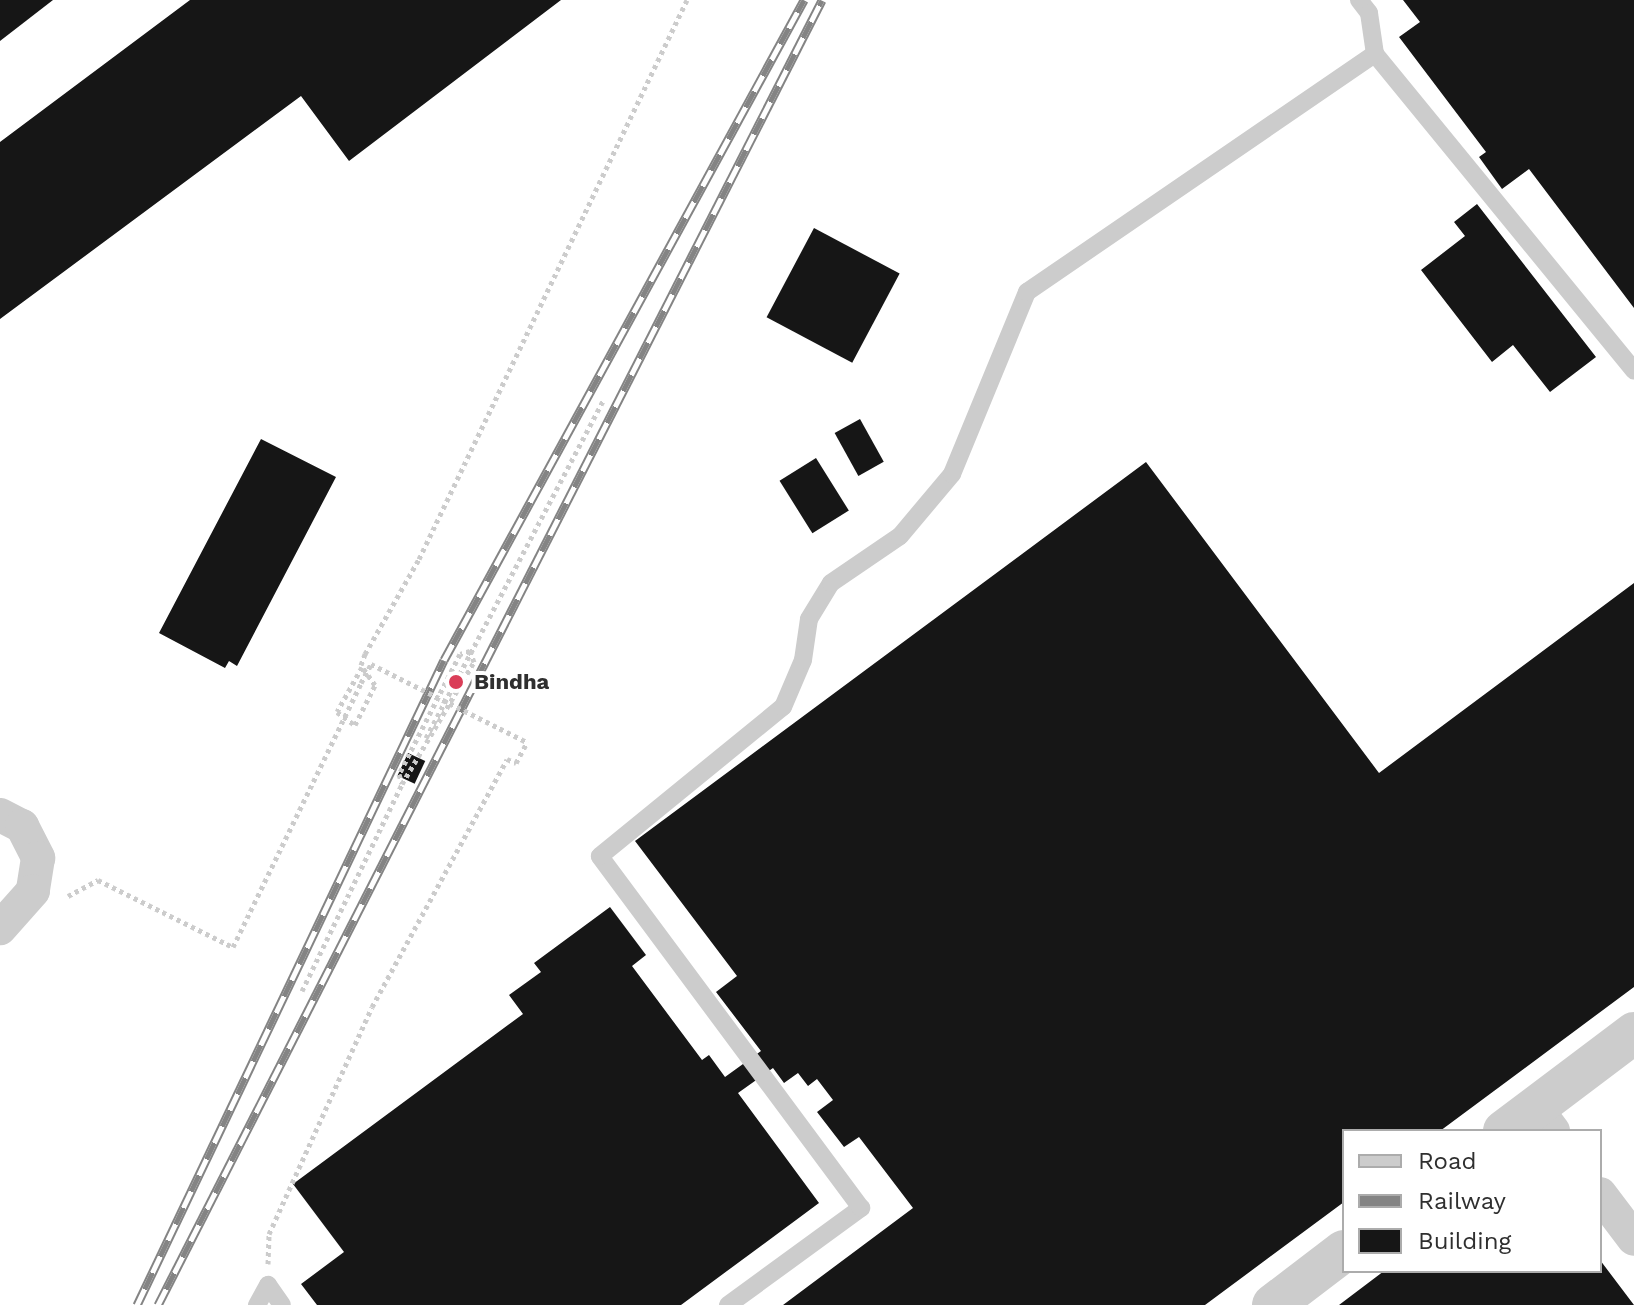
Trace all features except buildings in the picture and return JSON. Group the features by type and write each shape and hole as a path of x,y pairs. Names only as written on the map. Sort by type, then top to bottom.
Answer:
{"street":[{"path":"0,815 22,826 38,858 33,891 0,928"},
{"path":"1531,1123 1634,1033"},
{"path":"1602,1197 1634,1239"},
{"path":"1273,1305 1342,1253"}],"lane":[{"path":"1359,0 1369,13 1375,54 1634,370"},
{"path":"728,1305 861,1208 600,856 783,707 803,660 809,619 831,583 900,536 952,474 1027,292 1375,54"},
{"path":"257,1305 268,1285 282,1305"}],"path":[{"path":"362,667 375,685 355,725 337,712 362,667 687,0"},
{"path":"427,746 426,738 470,651 604,399"},
{"path":"402,784 399,774 460,654 470,651"},
{"path":"302,991 402,784 474,662 470,651"},
{"path":"68,896 98,880 233,947 371,664 527,742 516,763 507,759 372,1007 269,1234 268,1285"},
{"path":"416,742 426,738"}],"railway":[{"path":"137,1305 444,660 804,0"},
{"path":"158,1305 822,0"}],"place":[{"name":"Bindha","path":"456,682"}]}
